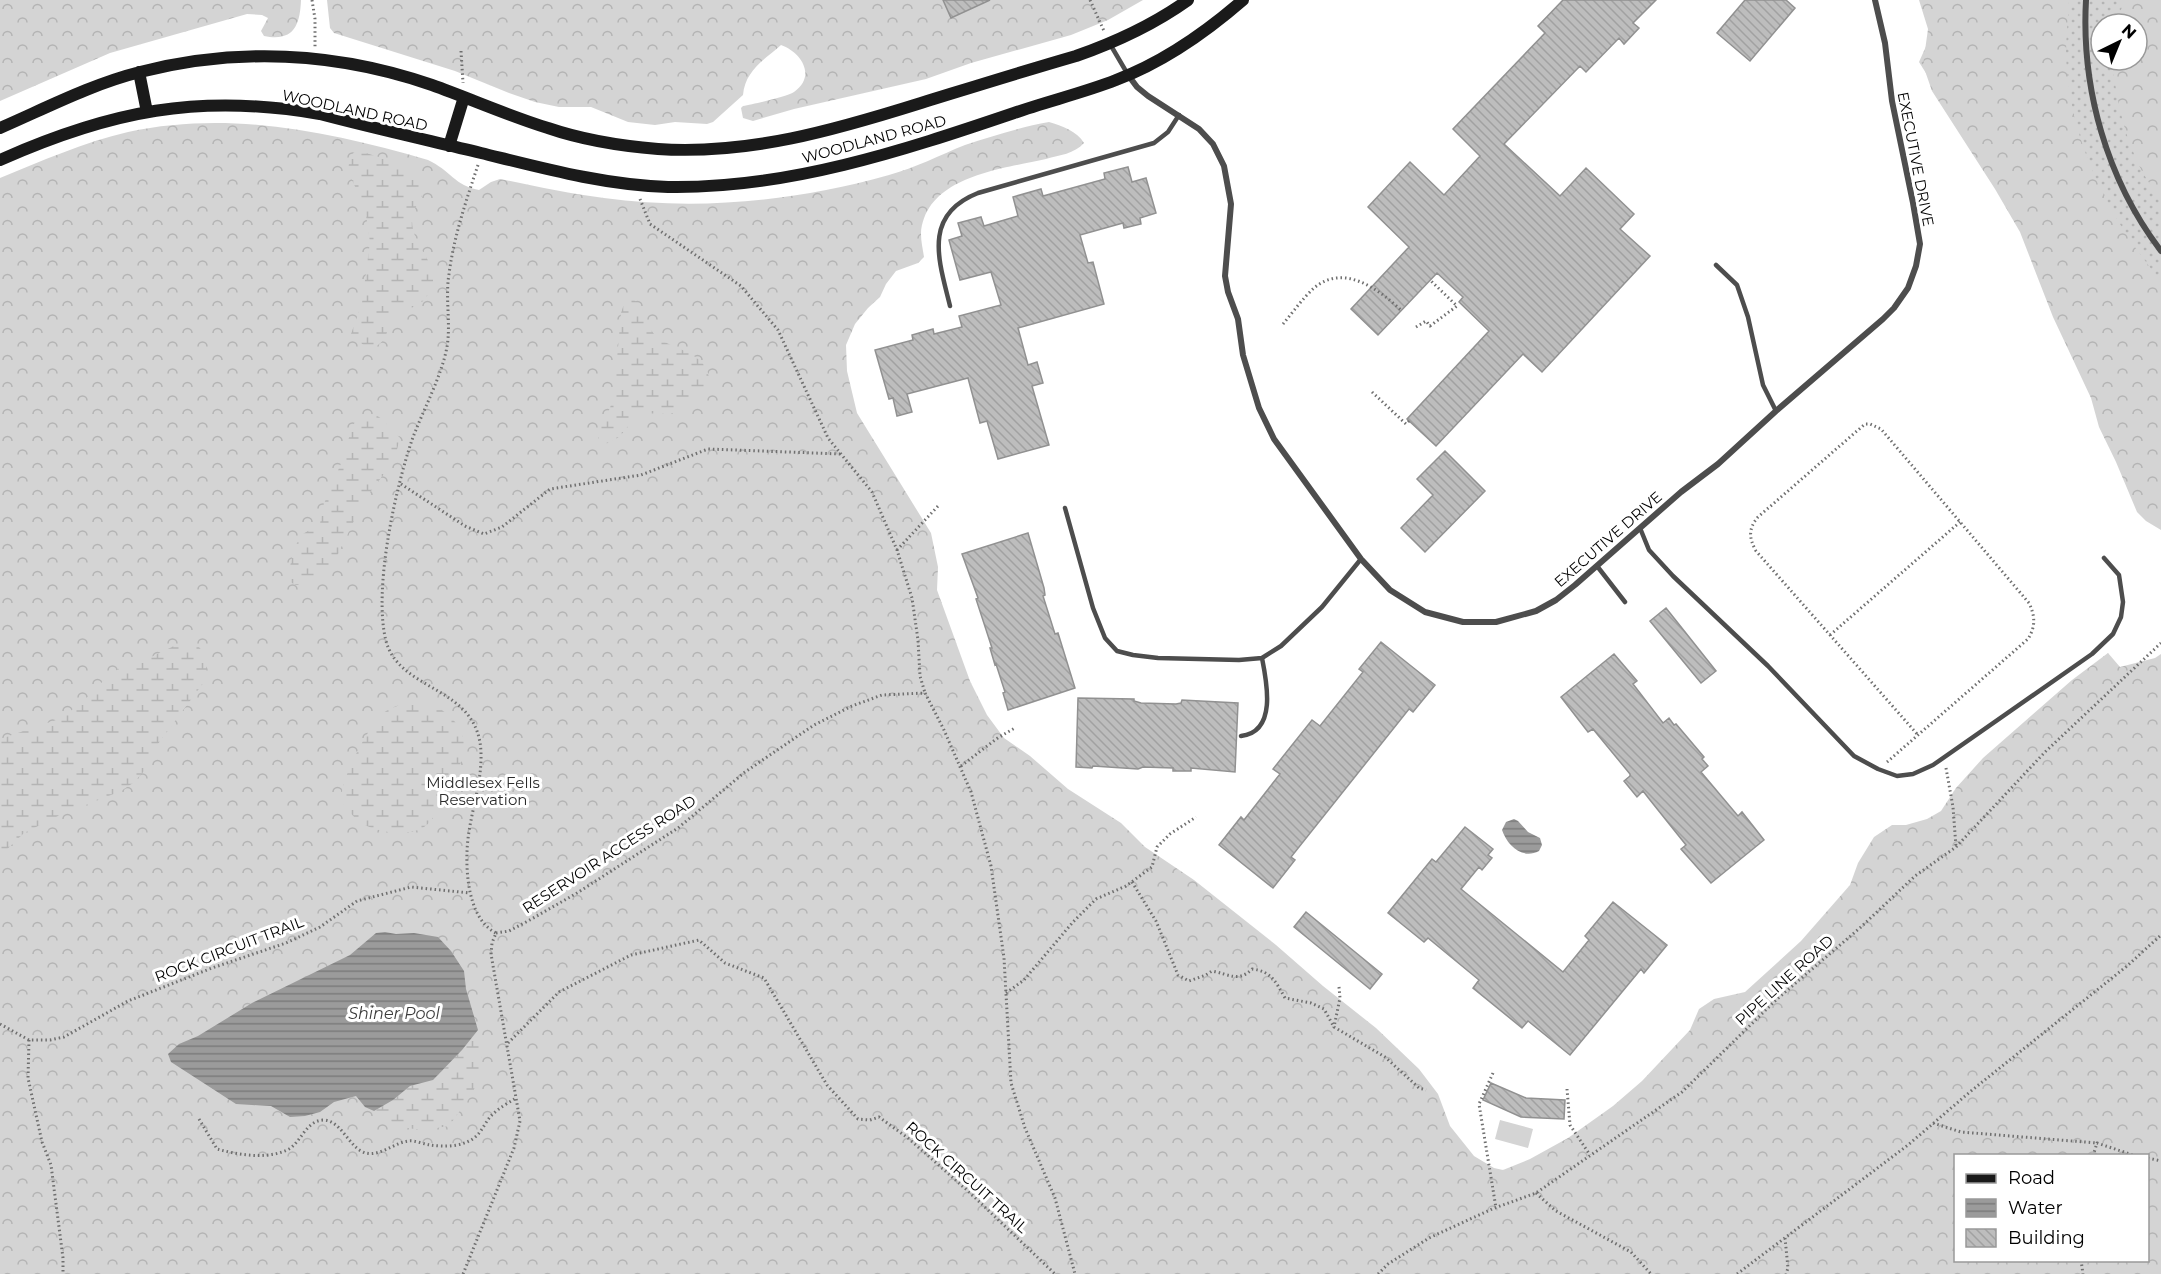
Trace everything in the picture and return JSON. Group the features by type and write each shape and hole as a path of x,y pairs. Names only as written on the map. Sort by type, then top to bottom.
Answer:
{"main road":[{"name":"WOODLAND ROAD","path":"0,128 93,88 139,72 216,58 281,56 315,58 402,75 550,129 609,142 669,149 738,148 808,136 1076,56 1145,27 1188,0"},
{"name":"WOODLAND ROAD","path":"0,160 65,133 114,118 174,107 237,105 286,108 320,114 566,174 639,185 670,187 757,183 851,164 925,143 1128,75 1193,40 1244,0"},
{"path":"139,72 147,111"},
{"path":"449,146 464,97"}],"street":[{"name":"EXECUTIVE DRIVE","path":"1128,75 1137,87 1199,129 1213,144 1227,175 1231,204 1226,284 1238,320 1243,355 1259,408 1274,439 1361,559 1390,590 1425,612 1463,622 1496,622 1536,611 1556,600 1597,567 1681,492 1718,464 1894,308 1908,288 1916,266 1920,244 1892,101 1885,43 1875,0"},
{"path":"2086,0 2086,59 2097,117 2127,197 2161,251"}],"lane":[{"path":"1109,44 1128,75"},
{"path":"950,306 938,255 938,241 950,211 959,203 978,193 1154,143 1168,132 1179,116"},
{"path":"1716,265 1737,285 1749,317 1762,385 1776,411"},
{"path":"1065,508 1093,608 1105,638 1117,651 1158,658 1239,660 1262,658 1281,646 1322,607 1361,559"},
{"path":"1640,528 1649,549 1673,576 1773,671 1847,749 1860,760 1878,769 1902,776 1923,770 2092,654 2113,634 2121,617 2123,602 2120,575 2104,558"},
{"path":"1597,567 1625,602"},
{"path":"1241,736 1256,732 1263,722 1266,711 1266,682 1262,658"}],"path":[{"path":"312,0 315,19 315,58"},
{"path":"1090,0 1109,44"},
{"path":"461,51 464,97"},
{"path":"463,1274 514,1148 520,1121 491,954 496,933 488,929 482,921 471,894 467,851 480,776 480,738 475,726 457,703 418,679 396,660 388,649 383,626 384,566 412,442 447,346 450,266 458,225 482,153"},
{"path":"638,196 650,224 741,286 778,330 828,438 872,492 897,550 912,598 920,676 925,693 961,766 971,792 991,866 1000,924 1011,1083 1016,1104 1055,1198 1075,1274"},
{"path":"1283,324 1315,288 1328,280 1350,277 1372,286 1401,310"},
{"path":"1416,327 1426,321 1430,326 1459,305 1430,280"},
{"path":"1372,392 1406,424 1409,421"},
{"path":"1878,769 1918,735 2028,639 2034,630 2034,620 2029,603 1881,429 1870,424 1861,427 1758,517 1752,524 1751,541 1756,551 1918,735"},
{"path":"401,483 465,526 484,534 502,527 550,489 641,475 708,448 841,453"},
{"path":"897,550 939,506"},
{"path":"1830,635 1960,522"},
{"name":"PIPE LINE ROAD","path":"1378,1274 1388,1264 1429,1238 1536,1193 1682,1092 1776,1000 1861,927 1915,876 1956,846 2045,752 2161,643"},
{"name":"RESERVOIR ACCESS ROAD","path":"496,933 509,931 577,893 678,828 777,748 814,725 852,706 882,695 925,693"},
{"path":"961,766 999,737 1015,728"},
{"path":"1947,776 1956,846"},
{"path":"1006,993 1024,980 1073,922 1096,899 1132,882 1152,867 1157,847 1170,834 1197,817"},
{"path":"1132,882 1155,921 1178,975 1189,981 1212,971 1234,977 1245,976 1252,969 1264,970 1285,998 1311,1002 1324,1009 1334,1027 1385,1057 1419,1088 1426,1090"},
{"name":"ROCK CIRCUIT TRAIL","path":"29,1040 64,1037 128,1001 212,968 286,943 320,927 357,901 411,887 471,894"},
{"path":"1737,1274 1908,1145 2127,966 2161,935"},
{"name":"ROCK CIRCUIT TRAIL","path":"508,1043 559,992 631,955 699,940 725,963 764,978 827,1085 858,1119 870,1120 879,1117 908,1138 968,1191 1055,1274"},
{"path":"1334,1027 1340,998 1339,987"},
{"path":"0,1024 29,1040 28,1078 42,1142 51,1165 63,1274"},
{"path":"1493,1073 1479,1104 1496,1208"},
{"path":"1567,1089 1570,1125 1590,1155"},
{"path":"198,1119 217,1149 231,1153 256,1155 275,1153 290,1148 304,1131 324,1120 332,1122 362,1153 377,1154 393,1145 410,1140 431,1145 460,1145 475,1138 492,1114 516,1098"},
{"path":"1933,1123 1961,1132 2097,1143 2133,1154"},
{"path":"2093,1154 2097,1143"},
{"path":"1536,1193 1556,1211 1631,1252 1651,1274"},
{"path":"1785,1238 1788,1268 1786,1274"}],"green space":[{"path":"0,0 301,0 297,24 289,34 264,36 261,31 268,18 262,15 247,14 110,53 0,101"},
{"path":"327,0 1143,0 1108,20 1071,35 971,63 926,79 794,109 753,121 743,118 741,108 743,106 790,94 801,86 805,72 804,65 795,53 781,45 751,73 743,95 713,122 707,124 675,122 655,125 628,122 591,107 559,107 535,102 455,71 334,33 330,28"},
{"path":"1919,0 2069,0 2066,55 2069,86 2083,147 2108,204 2124,231 2161,281 2161,530 2137,512 2099,427 2091,398 2053,317 2020,232 1932,91 1923,65 1928,29"},
{"path":"1937,0 2161,0 2161,448 1919,62 1940,15"},
{"path":"2125,0 2161,0 2161,201 2137,161 2127,136 2114,72 2149,72 2149,12 2120,12"},
{"name":"Middlesex Fells Reservation","path":"1049,122 1073,132 1084,143 1076,150 1066,154 969,178 951,187 936,199 926,215 921,234 924,257 918,263 896,271 880,297 855,324 846,345 847,371 857,413 931,533 938,567 937,590 970,681 987,715 1004,738 1030,756 1068,789 1121,823 1145,847 1194,880 1376,1028 1419,1069 1438,1094 1450,1126 1474,1156 1494,1168 1503,1170 1530,1159 1568,1138 1613,1106 1642,1081 1690,1030 1699,1009 1714,999 1745,992 1801,941 1850,885 1858,863 1874,837 1892,825 1906,825 1927,819 1941,811 1956,788 1983,758 2072,680 2108,653 2120,667 2155,658 2161,654 2161,1274 0,1274 0,178 79,146 128,132 205,123 242,124 317,133 428,160 464,185 479,190 500,179 604,198 676,204 712,203 783,197 854,184 908,169 965,145"},
{"path":"356,151 400,165 416,175 422,185 424,191 412,221 418,242 432,270 433,280 431,290 423,301 395,314 382,342 369,349 351,334 362,303 370,242 366,215 348,171 350,156"},
{"path":"633,299 641,308 654,334 698,359 708,372 709,382 680,409 669,414 641,416 615,440 600,445 597,433 610,408 614,394 621,313 625,301"},
{"path":"363,414 375,414 400,438 394,461 364,500 337,556 324,576 315,582 296,585 288,581 295,549 303,534 320,524 323,506 345,454 351,429"},
{"path":"191,641 200,648 205,658 204,682 152,752 147,768 133,783 121,791 58,816 24,833 0,856 0,739 59,719 83,702 106,678 125,664 149,658 176,645"},
{"path":"406,704 430,705 446,713 460,730 464,751 461,762 428,824 408,832 388,832 369,827 355,818 344,805 342,792 355,756 375,722 387,711"},
{"path":"478,1030 482,1052 478,1080 472,1094 449,1126 427,1129 409,1128 393,1123 374,1111 393,1100 410,1086 433,1080"},
{"path":"1500,1120 1533,1129 1528,1148 1495,1139"}],"water":[{"path":"1514,819 1528,832 1540,838 1542,845 1539,851 1527,854 1511,846 1502,830 1506,822"},
{"name":"Shiner Pool","path":"376,933 438,937 451,951 464,971 466,989 478,1030 433,1080 410,1086 393,1100 374,1111 365,1107 356,1096 334,1102 320,1112 290,1117 271,1106 236,1104 171,1062 168,1054 179,1044 198,1036 252,1003 350,955"}],"building":[{"path":"943,0 990,0 951,18"},
{"path":"1563,0 1656,0 1633,23 1639,28 1624,44 1619,38 1586,72 1580,66 1504,144 1560,196 1586,168 1634,214 1620,229 1650,256 1542,372 1523,354 1436,446 1407,419 1489,331 1459,302 1463,297 1437,273 1378,335 1351,309 1409,247 1368,207 1410,162 1444,195 1480,156 1453,129 1545,33 1538,26"},
{"path":"1745,0 1786,0 1795,8 1750,61 1717,33"},
{"path":"1128,167 1132,182 1146,178 1156,213 1140,218 1141,224 1124,228 1123,223 1080,235 1088,263 1093,262 1104,304 1018,328 1028,365 1037,362 1043,383 1032,386 1049,445 998,459 987,421 980,423 968,378 907,394 912,412 897,416 893,398 889,399 875,350 913,340 912,335 933,329 934,334 962,327 959,316 1001,305 991,272 960,280 949,240 962,236 958,223 981,217 984,226 1018,216 1013,197 1041,189 1043,196 1105,179 1104,173"},
{"path":"1445,451 1485,491 1425,552 1401,528 1433,495 1417,479"},
{"path":"1028,533 1044,588 1045,595 1043,596 1055,634 1058,633 1075,688 1008,710 1003,693 1005,692 976,599 978,598 962,554"},
{"path":"1666,608 1716,671 1701,683 1650,621"},
{"path":"1381,642 1435,685 1413,712 1409,709 1291,857 1295,860 1273,888 1219,845 1241,817 1244,820 1280,774 1273,769 1312,720 1320,726 1363,672 1359,669"},
{"path":"1614,654 1637,681 1633,684 1663,723 1669,718 1704,757 1702,759 1708,766 1701,772 1738,816 1742,812 1764,840 1711,883 1681,849 1686,845 1643,791 1637,797 1624,781 1630,774 1593,729 1588,732 1561,697"},
{"path":"1078,698 1134,699 1141,703 1176,704 1181,703 1182,700 1238,703 1235,772 1191,768 1191,771 1173,771 1173,768 1076,767"},
{"path":"1465,827 1493,849 1488,855 1492,858 1482,870 1479,867 1461,889 1563,972 1589,940 1585,936 1613,902 1667,945 1644,973 1641,969 1570,1055 1528,1021 1522,1028 1473,988 1479,980 1428,938 1424,942 1388,913 1432,859 1436,862"},
{"path":"1306,912 1382,974 1370,989 1294,927"},
{"path":"1491,1083 1526,1098 1565,1100 1564,1119 1521,1117 1483,1100"}]}
